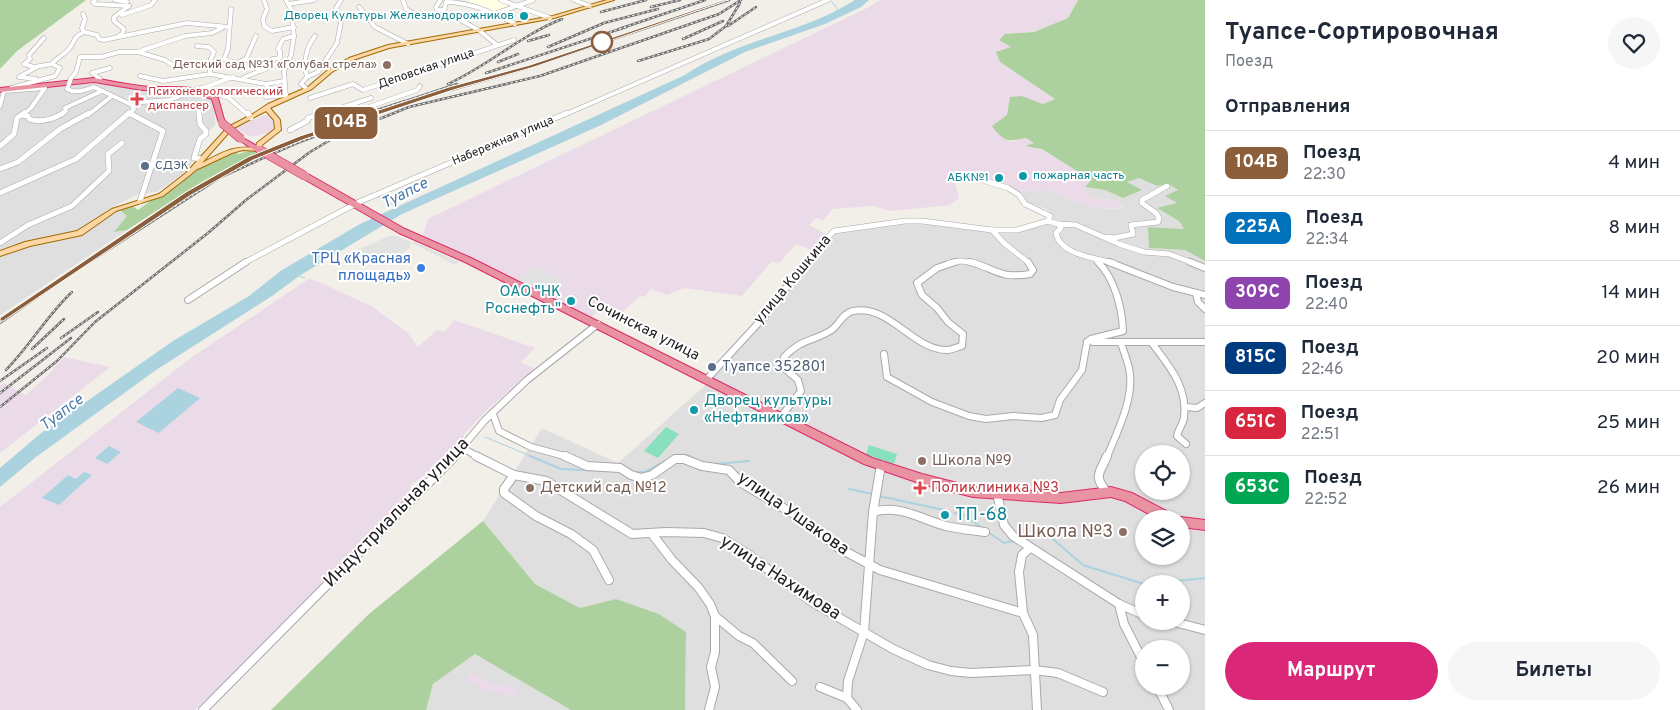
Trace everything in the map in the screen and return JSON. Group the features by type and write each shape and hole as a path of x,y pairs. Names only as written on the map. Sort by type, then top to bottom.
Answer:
{"highway":[{"name":"Сочинская улица","path":"97,80 142,88 202,92 210,95 217,101 222,123 240,139 401,232 444,248 853,454 881,465 956,488 1061,498 1106,491 1128,497 1153,510"},
{"path":"4,89 97,80"},
{"path":"1190,523 1205,525"}],"main road":[{"path":"271,107 286,96 308,89 346,61 376,50 550,18 612,0"},
{"path":"188,174 230,128 300,92"},
{"path":"209,151 210,155 225,154 248,148 260,150 258,144 278,130 276,118 271,107"},
{"path":"256,115 269,113 276,118"},
{"path":"0,254 28,244 79,233 106,214 161,195 188,174 240,145 240,139 255,140 272,135"},
{"path":"202,159 212,160"}],"street":[{"path":"96,0 93,2 95,4 129,6"},
{"path":"114,18 132,4 131,2 116,0"},
{"path":"114,18 151,5 155,0"},
{"path":"264,0 266,9 262,19 264,26 272,30 294,27"},
{"path":"266,84 268,88 266,97 286,96 284,71 291,55 294,36 294,27 287,2 314,0"},
{"path":"308,89 301,84 307,77 318,72 338,43 341,22 336,8 341,0"},
{"path":"402,0 406,9 416,15 444,17 447,0"},
{"path":"501,0 550,18"},
{"path":"494,14 533,0"},
{"path":"574,0 590,6"},
{"name":"Набережная улица","path":"188,300 256,255 356,205 828,0"},
{"path":"444,10 437,10 436,7 441,1 463,2 515,24"},
{"path":"359,7 360,11 375,27 408,44"},
{"path":"231,9 228,49 224,59 236,63 246,59 256,36"},
{"path":"84,14 85,19 82,28 84,32"},
{"path":"99,39 113,38 123,32 124,29 114,18"},
{"path":"459,19 480,30 497,45"},
{"path":"99,39 118,39 132,34 187,23 222,28"},
{"path":"137,52 189,35 208,34 229,27"},
{"path":"52,64 57,57 68,50 75,36 84,32 97,35 99,39"},
{"path":"242,78 266,69 273,59 280,58 280,50 278,50 283,39 294,36"},
{"path":"307,77 304,60 307,49 315,36"},
{"path":"37,67 24,64 30,58 29,55 44,38"},
{"name":"Деповская улица","path":"310,98 353,84 363,90 514,40"},
{"path":"197,46 209,47 214,52 210,61 210,74"},
{"path":"4,89 56,76 60,68 52,64 37,67 19,78 32,80 56,76 68,77 76,72 80,57 106,56 119,52 137,52 166,60 174,66"},
{"path":"246,59 260,70"},
{"path":"97,80 100,78 92,73 110,68"},
{"path":"140,76 163,82 210,74 242,78 266,84 284,81"},
{"path":"68,77 69,84 67,90 70,92 94,87 132,105 142,102 170,100 187,93"},
{"path":"236,77 201,88 219,92 256,115"},
{"path":"342,116 372,104 417,90 420,86"},
{"path":"0,106 4,91 45,88 31,108 16,123 14,134 0,146"},
{"path":"363,90 371,95 370,102 372,104"},
{"path":"22,115 28,116 29,120 33,121 52,119 64,113 66,111 64,108 102,91"},
{"path":"0,169 26,157 60,129 88,115 112,96"},
{"path":"290,130 319,113 341,109 371,98"},
{"path":"0,193 76,159 134,109 132,105"},
{"path":"198,108 200,124 206,130 206,134 200,140 194,158 202,159"},
{"path":"128,113 163,131 140,201"},
{"path":"0,243 28,225 63,211 79,200 109,171 108,154 122,143"},
{"path":"985,182 1008,188 1019,195 1025,204 1050,216 1048,221 1058,224 1076,225 1099,237 1144,252 1169,254 1205,268"},
{"path":"1099,237 1114,238 1133,234 1131,225 1158,222 1160,218 1142,204 1142,200 1167,186"},
{"name":"улица Кошкина","path":"706,380 762,319 809,258 834,231 905,221 922,221 992,230 1017,230 1048,221"},
{"path":"1058,224 1061,228 1056,233 1058,241 1062,246 1098,261 1117,294 1120,303 1123,331 1091,339 1087,342"},
{"path":"780,418 801,391 798,380 785,369 784,357 797,344 832,330 843,315 856,311 877,314 938,350 951,351 962,346 963,334 958,328 950,325 937,308 925,299 918,290 917,283 926,274 942,265 966,262 978,264 996,273 1008,276 1030,274 1033,270 1030,263 1021,254 1006,245 992,230"},
{"path":"1090,257 1122,266 1161,284 1205,295"},
{"path":"1194,293 1198,302 1205,309"},
{"name":"Индустриальная улица","path":"203,710 358,556 463,448 486,420 527,380 598,324"},
{"path":"1087,342 1205,342"},
{"path":"884,354 886,376 948,409 984,419 1005,416 1040,418 1055,415 1056,407 1063,394 1073,384 1085,364 1087,342"},
{"path":"1106,491 1098,481 1098,478 1122,416 1130,387 1130,373 1121,343"},
{"path":"1152,343 1177,377 1187,407 1177,436 1186,444"},
{"path":"1187,407 1197,408 1205,402"},
{"name":"улица Ушакова","path":"493,414 500,431 532,447 563,455 587,466 620,468 631,475 641,478 652,475 676,459 684,459 702,466 729,470 740,482 802,519 837,547 870,565 914,581 1023,613"},
{"name":"улица Нахимова","path":"463,448 487,463 514,475 546,481 632,534 666,532 704,533 722,538 749,555 812,602 893,649 928,665 950,671 995,673 1034,670 1058,673 1103,692"},
{"path":"847,698 848,681 864,632 873,512 881,465"},
{"path":"514,475 504,489 504,493 536,516 570,534 593,550 610,580"},
{"path":"997,493 1004,525 1013,536 1119,604 1135,611"},
{"path":"873,512 885,508 913,514 946,526 985,532"},
{"path":"652,534 672,560 699,588 710,604 715,616 715,652 711,667 715,687 709,710"},
{"path":"1030,548 1022,555 1019,572 1023,613 1033,635 1037,710"},
{"path":"1119,604 1124,624 1135,645"},
{"path":"715,616 739,636 753,643 792,681"},
{"path":"1190,626 1205,630"},
{"path":"820,687 847,698 858,710"},
{"path":"1162,695 1169,710"}],"shaded area":[{"path":"497,0 514,6 495,13 467,1"},
{"path":"880,0 1078,0 1068,18 1034,32 1005,34 999,40 1012,47 1000,62 1056,99 1043,104 1022,96 1010,142 1026,138 1034,143 1026,146 1042,149 1091,180 1085,187 1088,195 1097,199 1118,200 1124,207 1105,209 1078,203 1049,190 1020,193 967,177 954,179 959,198 950,205 892,211 872,206 833,209 823,220 816,218 809,225 826,234 811,250 796,244 779,263 771,262 742,296 684,288 667,295 651,289 645,297 640,296 619,315 598,311 589,319 423,235 428,219 865,9"},
{"path":"85,84 108,84 145,92 197,93 214,101 215,125 198,142 191,165 184,173 157,192 138,194 113,207 127,216 115,232 127,230 0,315 0,94"},
{"path":"265,115 271,115 275,126 271,132 252,137 235,128"},
{"path":"1139,178 1157,186 1168,184 1179,191 1177,203 1158,208 1179,221 1184,229 1149,227 1150,248 1185,250 1205,261 1205,710 685,710 686,632 659,614 616,599 580,608 535,584 483,521 542,428 618,463 708,383 834,233 922,222 993,232 1049,223 1052,214 1046,209 1027,202 1020,193 1049,190 1078,203 1105,209 1123,208 1118,200 1097,199 1087,195 1085,187 1105,190 1123,198 1141,190 1127,182"},
{"path":"389,236 397,236 412,243 409,246 411,247 387,263 380,264 355,251"},
{"path":"415,242 459,262 455,265 412,243"},
{"path":"533,267 564,280 548,294 518,280"},
{"path":"310,278 371,306 407,332 418,347 437,330 445,332 454,320 535,348 521,362 535,369 485,412 464,434 463,442 447,459 410,486 414,493 257,652 195,710 0,710 0,507 192,357"},
{"path":"64,357 110,367 0,453 0,386 4,383 26,395"},
{"path":"475,654 571,710 426,710 433,684"},
{"path":"469,673 485,678 485,681 518,689 515,697 479,688 480,685 466,681"}],"green space":[{"path":"0,0 86,0 17,51 0,69"},
{"path":"1078,0 1205,0 1205,261 1185,250 1149,248 1148,227 1184,229 1179,221 1157,208 1177,203 1165,196 1178,190 1168,184 1157,186 1139,178 1127,182 1142,190 1123,198 1105,190 1085,187 1091,180 1042,149 1025,146 1034,143 1026,138 1010,140 1003,138 992,126 1007,115 1010,97 1022,96 1043,104 1055,99 1000,62 996,52 1011,47 999,40 1005,34 1034,32 1068,18"},
{"path":"252,150 259,153 207,179 127,230 114,232 127,216 118,209 130,204 138,210 153,199 165,194 205,164 233,152 238,154"},
{"path":"666,427 679,434 658,458 644,451"},
{"path":"869,445 897,454 894,464 866,455"},
{"path":"483,521 535,584 580,608 616,599 659,614 686,632 685,710 571,710 475,654 433,684 426,710 271,710 369,614"}],"water":[{"path":"855,0 869,0 861,7 825,24 745,52 599,126 402,214 299,276 272,296 156,370 36,457 0,487 0,468 40,434 173,341 249,296 282,270 360,224 685,75 726,53 835,12"},
{"path":"178,388 200,398 159,433 136,422"},
{"path":"109,446 121,452 107,464 95,458"},
{"path":"84,472 92,475 59,505 42,498 68,475 76,479"}],"waterway":[{"path":"832,2 839,11"},
{"name":"Туапсе","path":"379,197 396,207"},
{"path":"299,276 305,278"},
{"path":"485,437 533,457"},
{"path":"676,455 686,454 690,456"},
{"path":"530,456 561,469 605,471"},
{"path":"633,472 645,472 668,459"},
{"path":"715,464 749,461"},
{"path":"849,489 873,494"},
{"path":"879,496 944,510"},
{"path":"954,513 962,514 981,527"},
{"path":"988,532 1004,543 1013,541"},
{"path":"1025,539 1047,534 1083,565 1135,581"},
{"path":"1190,580 1205,578"}],"railway":[{"path":"601,12 646,0"},
{"path":"651,7 680,0"},
{"path":"619,29 705,0"},
{"path":"451,90 527,68 729,0"},
{"path":"0,407 57,361 95,322 208,233 246,200 310,152 337,136 409,107 540,76 719,14 741,0"},
{"path":"638,61 709,39 726,26 740,3"},
{"path":"728,26 756,7"},
{"path":"548,47 604,23 658,9"},
{"path":"448,84 463,77 533,33 562,19"},
{"path":"683,39 723,21"},
{"path":"486,73 626,27"},
{"path":"528,41 549,35"},
{"path":"498,62 518,54"},
{"path":"400,103 457,84"},
{"path":"368,113 405,101"},
{"path":"346,122 374,113"},
{"path":"0,323 66,277 221,177 297,143 354,122"},
{"path":"6,370 72,292"},
{"path":"61,338 98,312"},
{"path":"32,349 64,319"},
{"path":"0,393 71,338"},
{"path":"0,381 47,348"}],"train":[{"name":"104В","path":"0,318 210,180 231,168 285,144 451,88 532,66 726,0"}],"place":[{"name":"Дворец Культуры Железнодорожников","path":"524,16"},
{"name":"Детский сад №31 «Голубая стрела»","path":"387,65"},
{"name":"Психоневрологический диспансер","path":"137,99"},
{"name":"СДЭК","path":"145,166"},
{"name":"пожарная часть","path":"1023,176"},
{"name":"АБК№1","path":"999,178"},
{"name":"ТРЦ «Красная площадь»","path":"421,268"},
{"name":"ОАО \"НК Роснефть\"","path":"571,301"},
{"name":"Туапсе 352801","path":"712,367"},
{"name":"Дворец культуры «Нефтяников»","path":"694,410"},
{"name":"Школа №9","path":"922,461"},
{"name":"Детский сад №12","path":"530,488"},
{"name":"Поликлиника №3","path":"920,488"},
{"name":"ТП-68","path":"945,515"},
{"name":"Школа №3","path":"1123,532"}]}
